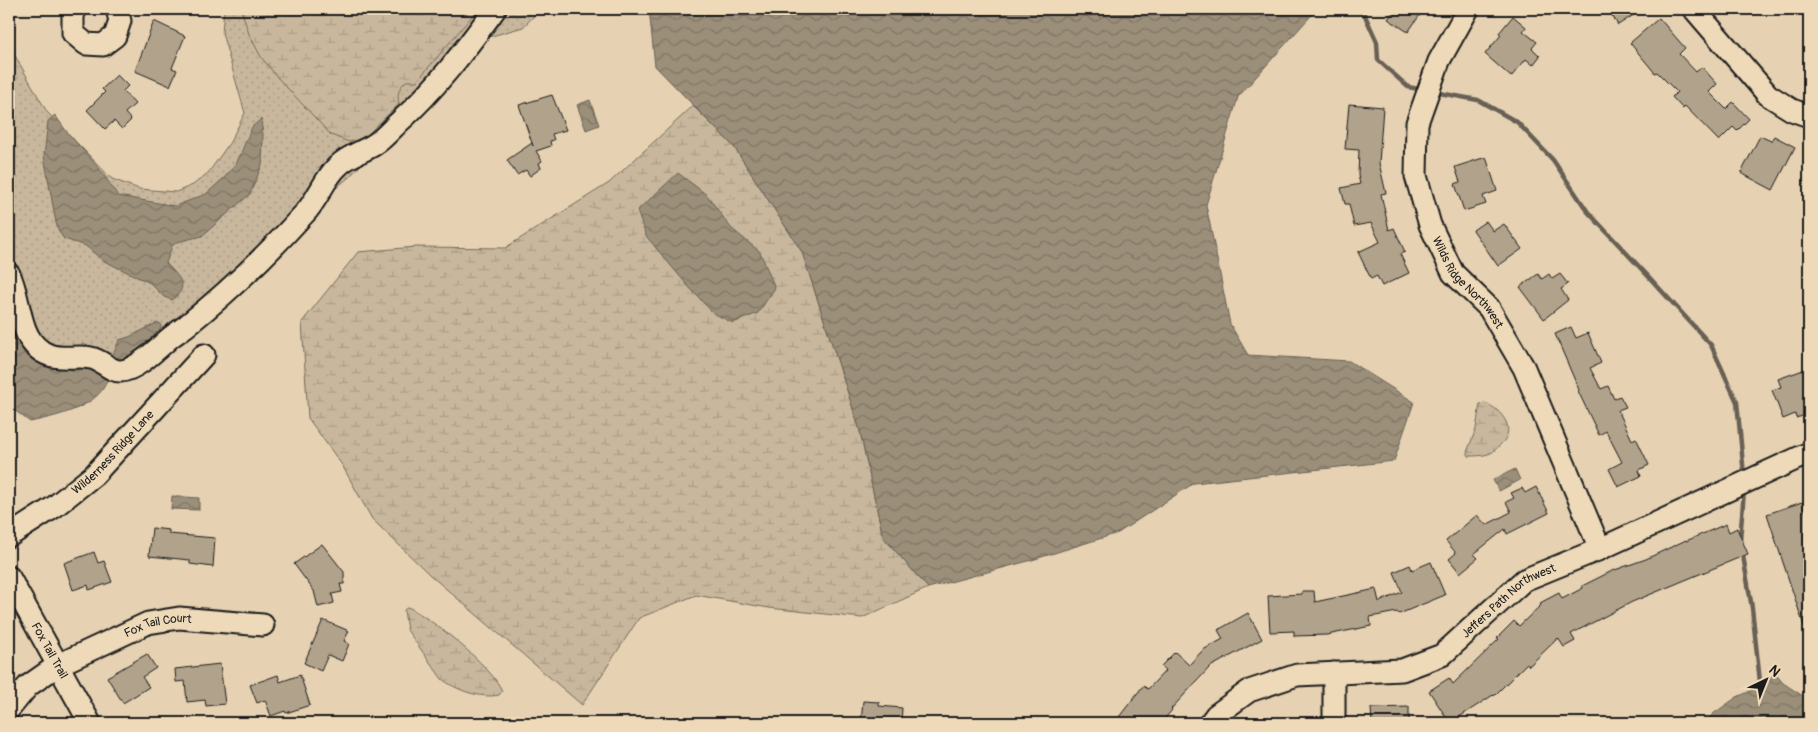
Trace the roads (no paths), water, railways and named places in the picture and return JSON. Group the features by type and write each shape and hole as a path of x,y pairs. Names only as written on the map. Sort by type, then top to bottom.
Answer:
{"street":[{"path":"76,9 73,15 73,32 86,44 103,44 115,36 120,21 117,9"},
{"path":"9,274 22,321 29,338 37,348 50,355 95,359 120,372 129,369 156,350 241,278 305,214 338,165 375,144 406,117 438,83 495,9"},
{"name":"Wilds Ridge Northwest","path":"1468,9 1439,60 1417,124 1416,176 1430,224 1453,273 1489,308 1524,368 1600,549"},
{"path":"1694,9 1768,94 1792,110 1809,116"},
{"name":"Wilderness Ridge Lane","path":"9,536 54,507 94,475 204,355"},
{"name":"Jeffers Path Northwest","path":"1210,723 1216,714 1249,691 1297,675 1402,670 1442,655 1524,580 1600,549 1809,453"},
{"name":"Fox Tail Trail","path":"9,577 90,723"},
{"name":"Fox Tail Court","path":"9,709 28,686 58,664 148,623 179,618 263,625"},
{"path":"1334,673 1334,723"}],"water":[{"path":"649,9 1317,9 1238,97 1206,205 1230,324 1248,355 1349,361 1414,402 1394,461 1194,483 1118,533 1032,560 928,588 883,537 859,427 802,252 734,147 655,66"},
{"path":"590,100 599,125 586,130 577,105"},
{"path":"55,115 67,132 99,168 118,196 175,206 206,194 225,177 237,162 252,127 261,119 263,135 262,165 250,194 202,236 177,242 172,246 166,263 178,276 182,285 178,295 172,300 164,297 150,283 102,260 86,246 64,239 59,232 44,156 48,121"},
{"path":"678,173 707,195 731,228 760,252 775,288 758,313 733,323 713,313 646,236 637,211"},
{"path":"9,320 24,353 50,368 95,366 108,376 104,387 98,395 71,411 30,422 9,406"},
{"path":"157,323 161,324 160,330 150,343 115,367 110,363 119,340"},
{"path":"1515,469 1520,480 1499,491 1493,480"},
{"path":"172,496 199,498 199,510 171,509"},
{"path":"1774,672 1783,683 1809,700 1809,723 1705,723 1713,714 1737,697 1766,684"}],"waterway":[{"path":"1362,9 1377,42 1378,60 1408,87 1424,90"},
{"path":"1434,92 1478,100 1517,122 1553,160 1588,212 1711,345 1737,402 1744,475"},
{"path":"1740,540 1744,491"},
{"path":"1742,550 1752,608 1761,691"}]}
